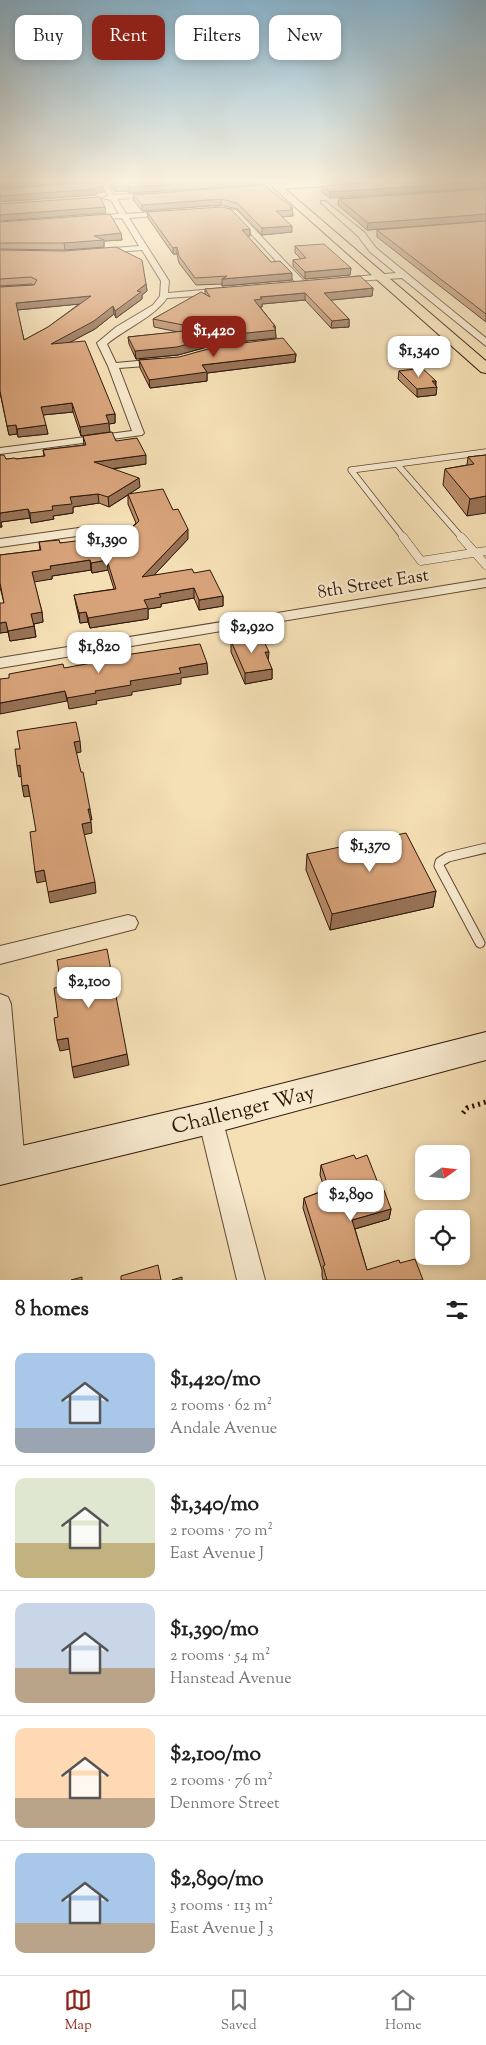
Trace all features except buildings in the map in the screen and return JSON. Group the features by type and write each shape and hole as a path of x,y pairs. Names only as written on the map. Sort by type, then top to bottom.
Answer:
{"main road":[{"path":"339,242 483,364"},
{"name":"Challenger Way","path":"6,1166 210,1118 486,1046"}],"street":[{"path":"0,451 138,434 113,366 102,343 119,328 156,307 164,296 165,281 139,242"},
{"path":"265,242 307,283 292,284"},
{"path":"367,242 374,250 486,343"},
{"path":"95,252 143,248"},
{"path":"329,281 404,275"},
{"path":"164,296 233,290"},
{"path":"469,328 486,326"},
{"path":"113,366 170,361"},
{"path":"0,544 93,530"},
{"name":"8th Street East","path":"0,663 486,583"},
{"path":"0,955 128,923"},
{"path":"0,1004 6,1166"},
{"path":"210,1118 251,1280"}],"lane":[{"path":"486,452 351,470 421,561 486,551"},
{"path":"397,464 473,553 486,565"},
{"path":"480,943 439,866 440,862 448,857 486,848"}],"path":[{"path":"463,1113 467,1108 486,1102"}]}
